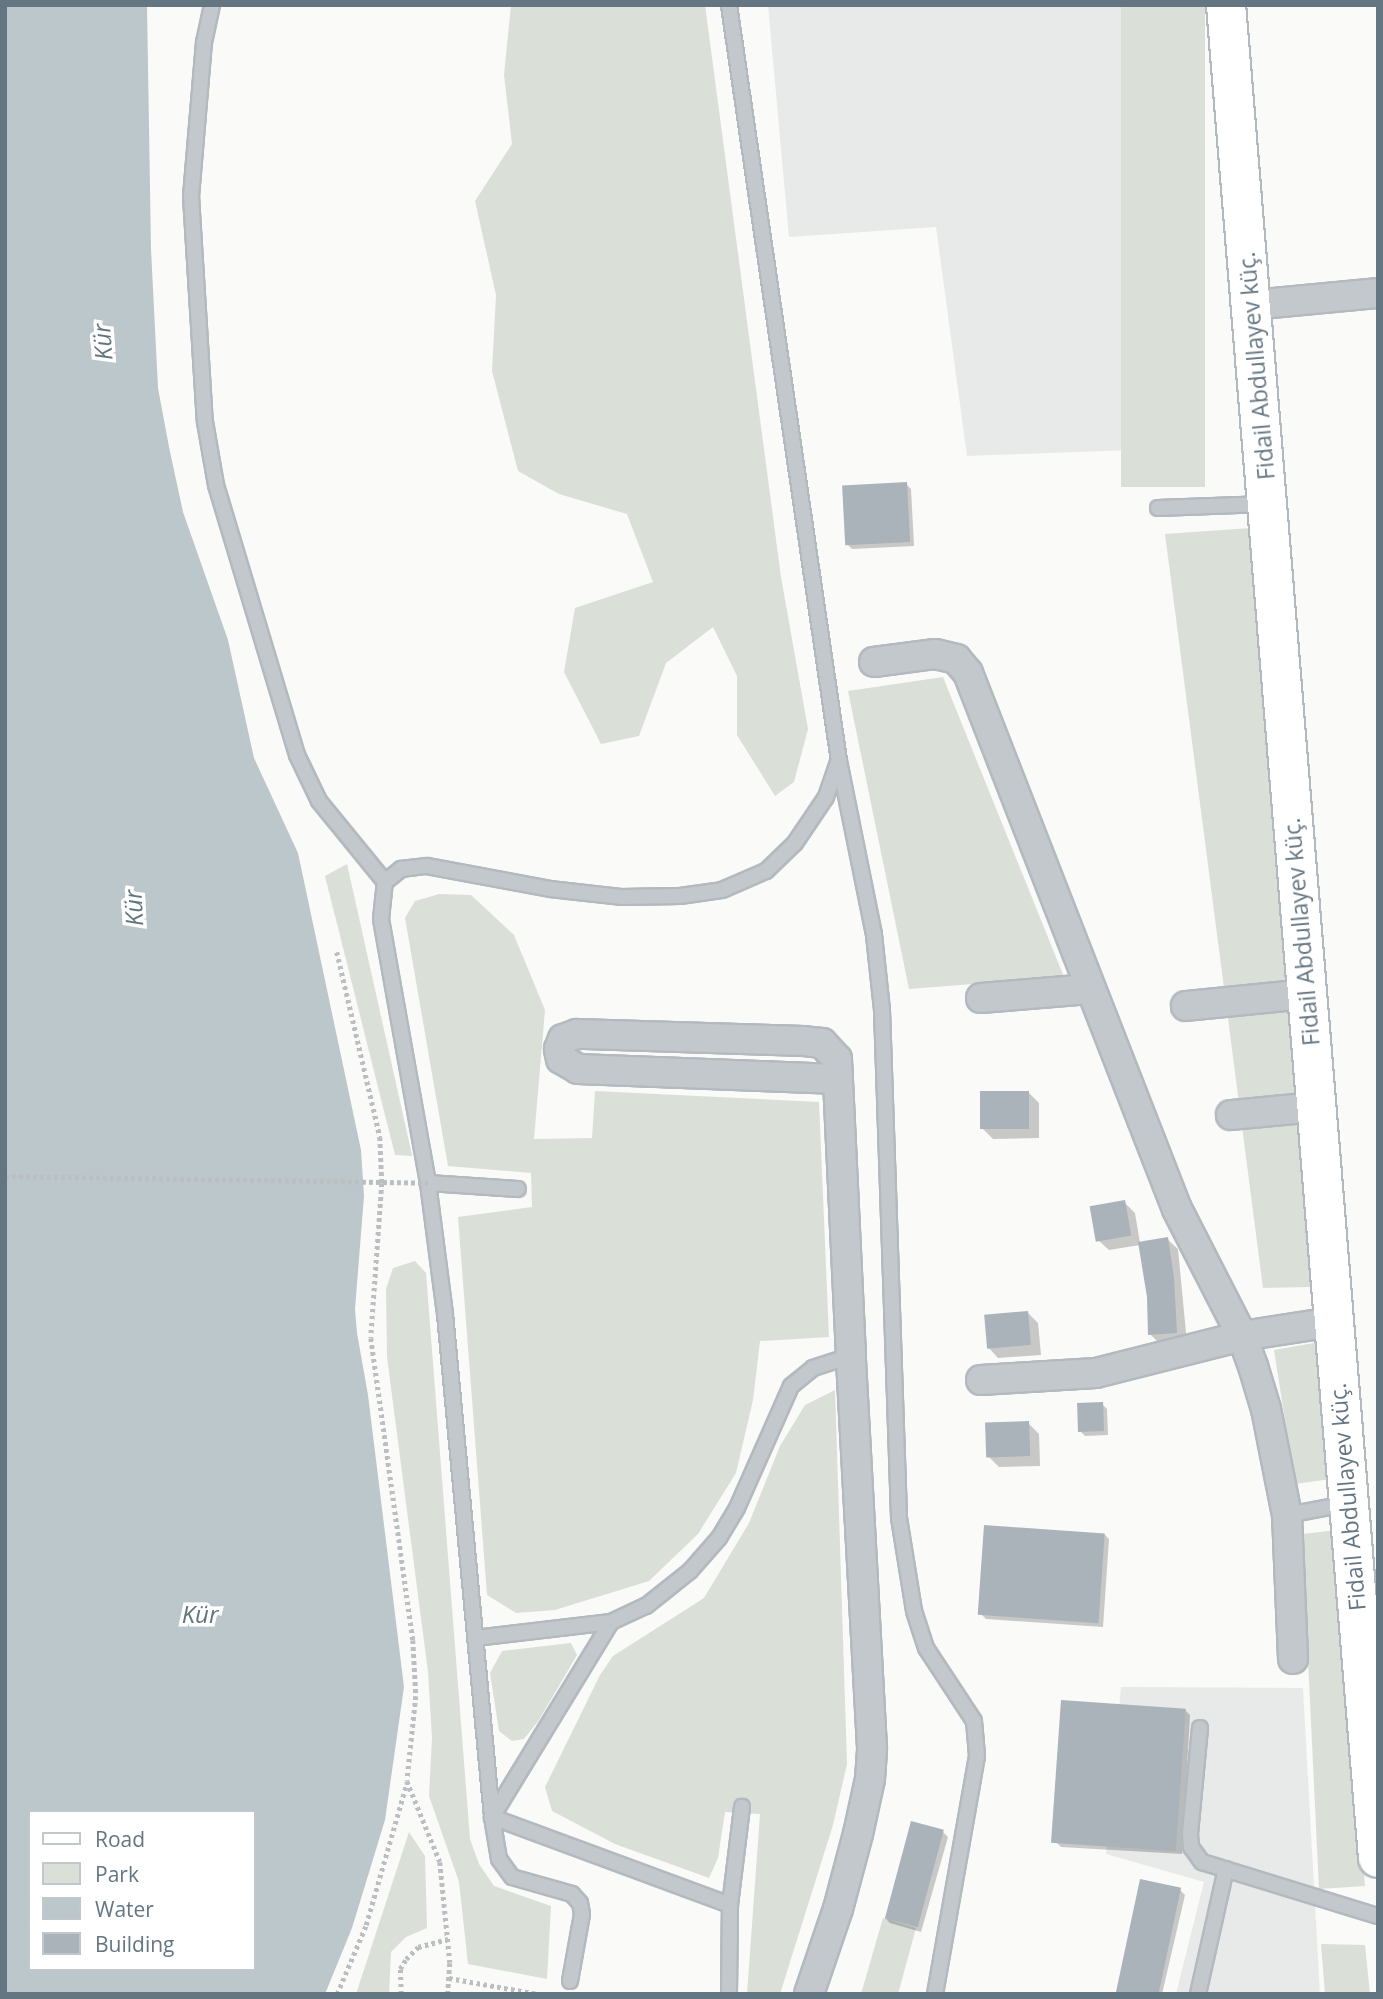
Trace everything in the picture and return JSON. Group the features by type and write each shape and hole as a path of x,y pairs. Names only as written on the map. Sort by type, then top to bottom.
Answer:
{"street":[{"name":"Fidail Abdullayev küç.","path":"1226,5 1378,1858"},
{"path":"1251,305 1378,293"},
{"path":"874,662 935,654 956,659 968,673 1177,1209 1242,1336 1266,1409 1286,1516 1293,1659"},
{"path":"981,998 1090,989"},
{"path":"1186,1006 1306,994"},
{"path":"809,1994 838,1909 858,1834 871,1769 852,1356 837,1059 822,1044 804,1041 577,1034 564,1039 559,1049 561,1059 578,1069 838,1079"},
{"path":"1231,1115 1315,1107"},
{"path":"981,1380 1096,1373 1131,1367 1242,1336 1332,1322"}],"lane":[{"path":"212,5 204,42 191,196 205,422 216,485 297,755 319,801 385,882"},
{"path":"729,5 839,761 874,935 882,1010 899,1518 914,1611 926,1648 974,1721 977,1756 935,1994"},
{"path":"1158,508 1267,504"},
{"path":"570,1981 582,1914 580,1903 572,1894 512,1877 499,1859 492,1816 445,1314 428,1183 381,919 385,882 401,869 427,866 550,889 621,897 680,896 722,890 766,871 795,843 826,797 839,761"},
{"path":"428,1183 518,1189"},
{"path":"475,1638 611,1622 646,1606 690,1570 719,1538 737,1508 791,1386 813,1368 852,1356"},
{"path":"1286,1516 1348,1504"},
{"path":"492,1816 611,1622"},
{"path":"1200,1728 1191,1847 1202,1862 1378,1916"},
{"path":"729,1994 730,1905 742,1807"},
{"path":"492,1816 730,1905"},
{"path":"1198,1994 1226,1869"}],"path":[{"path":"337,951 380,1137 382,1183 371,1338 413,1640 416,1696 407,1782 366,1925 337,1994"},
{"path":"5,1176 428,1183"},
{"path":"407,1782 440,1862 448,1939 448,1994"},
{"path":"401,1994 400,1969 406,1959 418,1947 448,1939"},
{"path":"449,1978 538,1994"}],"shaded area":[{"path":"768,5 1121,5 1157,449 967,456 936,227 789,237"},
{"path":"1121,1687 1303,1688 1320,1994 1176,1994 1204,1882 1106,1854"}],"green space":[{"path":"511,5 705,5 781,577 808,729 794,782 775,796 737,735 737,676 713,627 666,663 639,736 601,744 564,672 575,608 653,582 627,514 559,494 518,471 492,371 496,295 475,201 512,144 504,75"},
{"path":"1121,5 1205,5 1205,487 1121,487"},
{"path":"1251,528 1311,1287 1263,1288 1165,534"},
{"path":"943,677 1064,977 909,989 848,691"},
{"path":"347,864 412,1156 395,1155 325,876"},
{"path":"439,894 471,895 514,935 545,1010 534,1139 592,1138 595,1091 819,1102 829,1337 760,1341 753,1400 736,1473 698,1534 649,1581 555,1610 516,1613 487,1595 458,1217 532,1207 531,1173 448,1166 405,918 415,901"},
{"path":"415,1261 426,1273 470,1839 479,1864 494,1886 551,1906 547,1979 468,1964 459,1882 429,1796 432,1738 428,1672 387,1357 386,1289 393,1268"},
{"path":"1319,1342 1331,1479 1295,1484 1274,1350"},
{"path":"835,1390 847,1764 833,1825 780,1994 747,1994 760,1814 725,1812 718,1858 709,1878 615,1844 552,1811 545,1787 600,1675 613,1656 704,1598 749,1523 780,1446 805,1405"},
{"path":"1338,1530 1365,1886 1319,1889 1302,1534"},
{"path":"571,1643 577,1655 539,1720 524,1739 512,1741 499,1731 490,1673 502,1651"},
{"path":"409,1832 425,1856 427,1928 406,1937 391,1952 389,1994 356,1994"},
{"path":"883,1918 916,1928 898,1994 861,1994"},
{"path":"1321,1944 1365,1945 1370,1994 1325,1994"}],"water":[{"name":"Kür","path":"5,5 147,5 151,249 158,388 169,447 183,512 228,640 254,758 298,853 361,1150 364,1196 355,1309 404,1687 385,1820 352,1928 325,1994 5,1994"}],"building":[{"path":"907,482 910,542 845,545 842,485"},
{"path":"980,1091 1029,1091 1029,1129 980,1129"},
{"path":"1125,1200 1131,1235 1096,1242 1090,1206"},
{"path":"1168,1237 1174,1278 1177,1333 1148,1335 1147,1297 1138,1242"},
{"path":"1028,1311 1031,1345 987,1349 984,1315"},
{"path":"1103,1402 1104,1431 1078,1432 1077,1403"},
{"path":"1029,1421 1030,1456 986,1458 985,1423"},
{"path":"984,1525 1105,1533 1098,1623 978,1615"},
{"path":"1061,1700 1186,1709 1176,1851 1051,1843"},
{"path":"911,1821 944,1830 918,1927 885,1919"},
{"path":"1140,1879 1181,1888 1158,1994 1116,1994"}]}
